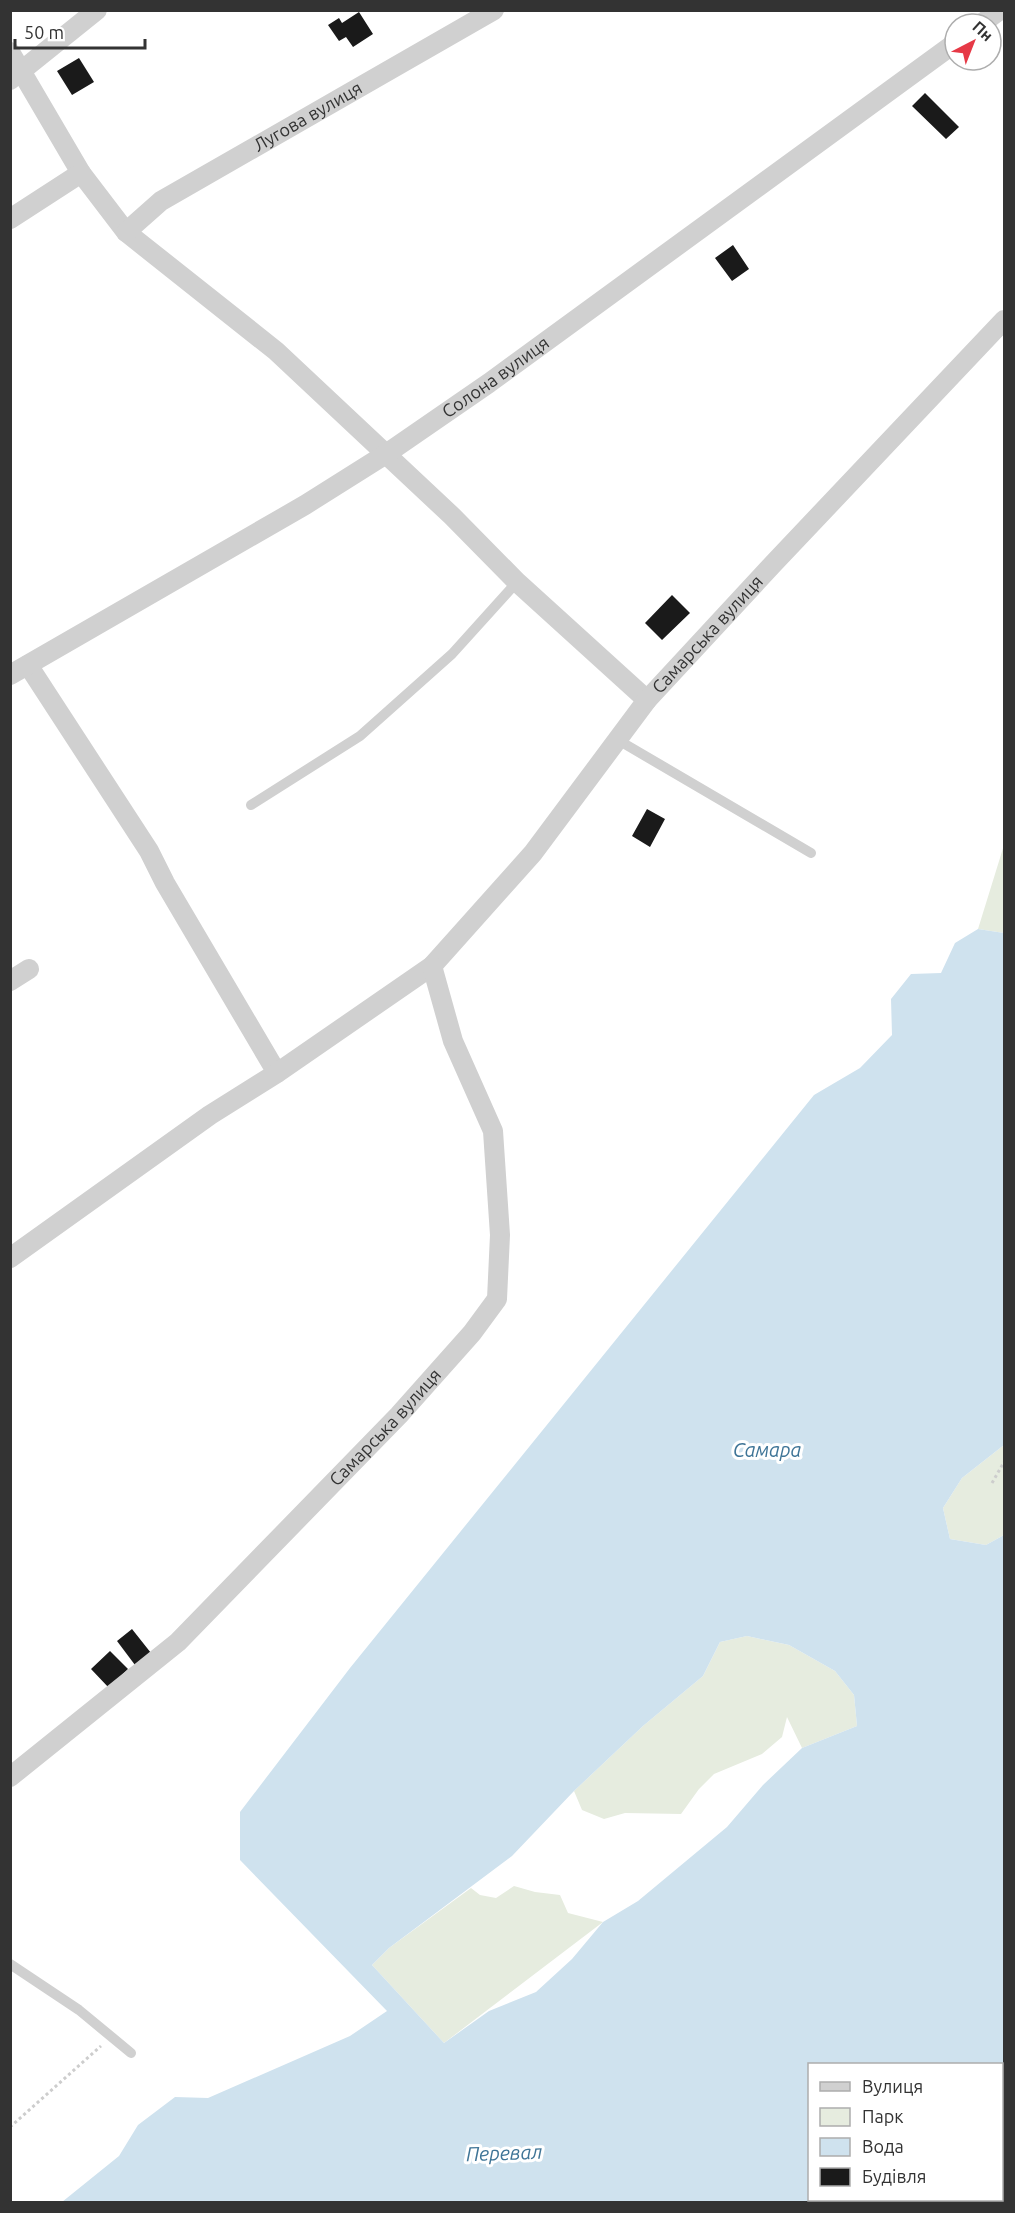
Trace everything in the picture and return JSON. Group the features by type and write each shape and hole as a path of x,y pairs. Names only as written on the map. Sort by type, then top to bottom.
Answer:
{"street":[{"path":"16,76 97,10"},
{"name":"Лугова вулиця","path":"126,232 161,201 494,10"},
{"path":"10,52 16,76 81,172 126,232 276,351 452,516 517,582 647,700"},
{"name":"Солона вулиця","path":"10,675 306,505 386,454 489,383 943,52"},
{"path":"10,219 81,172"},
{"name":"Самарська вулиця","path":"10,1258 210,1115 277,1073 432,966 533,853 647,700 1005,320"},
{"path":"28,665 149,851 165,883 277,1073"},
{"name":"Самарська вулиця","path":"10,1777 178,1642 399,1415 472,1333 497,1299 500,1235 493,1131 453,1041 432,966"},
{"path":"10,981 29,969"}],"lane":[{"path":"251,805 360,736 452,654 517,582"},
{"path":"618,740 811,853"},
{"path":"10,1964 79,2010 131,2053"}],"path":[{"path":"992,1483 1005,1462"},
{"path":"10,2127 110,2036"}],"green space":[{"path":"1004,845 1004,933 978,929"},
{"path":"1004,1445 1004,1535 986,1545 950,1539 943,1508 962,1478"},
{"path":"747,1636 789,1645 835,1671 854,1695 857,1726 802,1748 787,1717 782,1737 762,1754 714,1774 699,1789 681,1814 625,1813 604,1819 582,1810 574,1791 643,1726 703,1676 720,1642"},
{"path":"514,1886 535,1892 560,1895 568,1913 603,1922 444,2043 372,1965 389,1948 471,1888 480,1895 496,1898"}],"water":[{"name":"Самара","path":"978,929 1004,933 1004,1445 962,1478 943,1508 950,1539 986,1545 1004,1535 1004,2202 62,2202 119,2156 138,2125 175,2097 208,2098 350,2036 387,2011 240,1860 240,1812 350,1668 814,1095 860,1068 892,1035 891,999 911,974 941,973 955,943","holes":["747,1636 789,1645 835,1671 854,1695 857,1726 802,1748 763,1785 727,1827 638,1901 603,1922 572,1959 536,1992 489,2011 444,2043 372,1965 389,1948 512,1856 574,1791 643,1726 703,1676 720,1642"]}],"building":[{"path":"359,12 373,34 353,47 346,37 339,41 328,25 339,18 342,23"},
{"path":"79,58 94,82 72,95 57,71"},
{"path":"925,93 959,127 946,139 912,106"},
{"path":"733,245 749,269 732,281 715,258"},
{"path":"672,595 690,613 662,640 645,623"},
{"path":"647,809 665,819 650,847 632,836"},
{"path":"132,1629 151,1653 135,1665 117,1641"},
{"path":"110,1651 128,1669 109,1688 91,1669"}],"water label":[{"name":"Перевал","path":"504,2153"}]}
